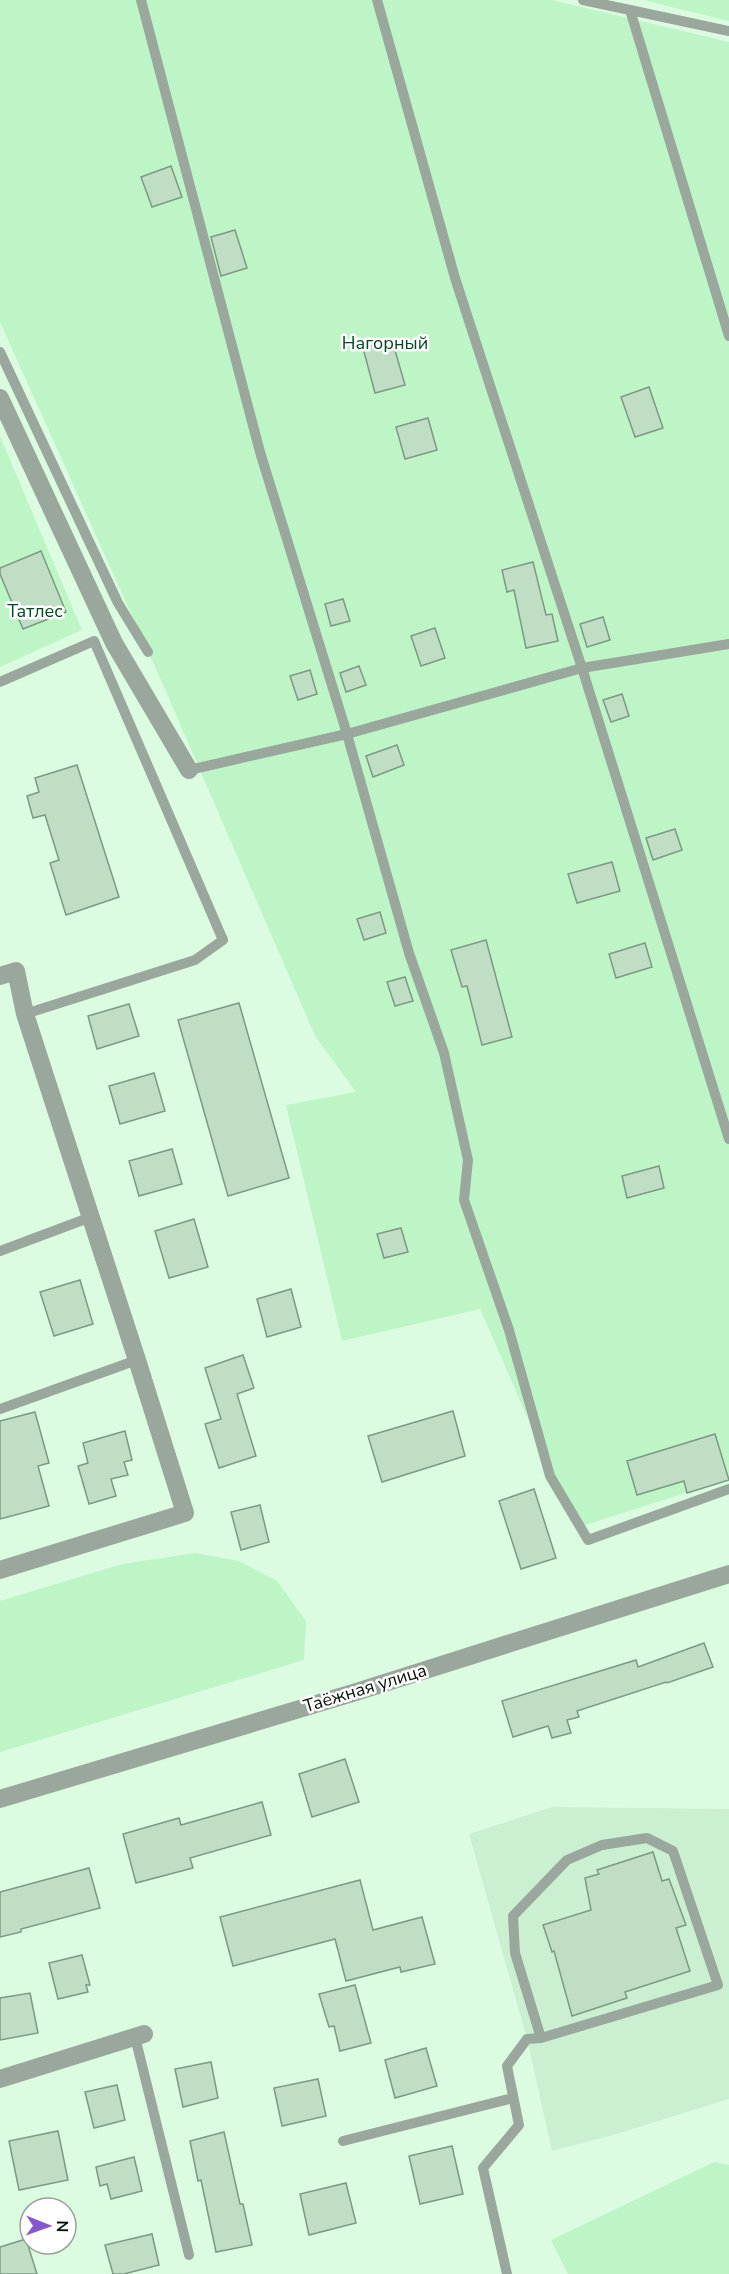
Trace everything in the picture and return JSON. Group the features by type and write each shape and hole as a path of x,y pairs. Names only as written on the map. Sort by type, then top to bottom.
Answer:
{"street":[{"path":"0,398 4,418 114,643 189,770"},
{"path":"0,1570 184,1513 92,1217 25,1014 8,973"},
{"name":"Таёжная улица","path":"0,1799 356,1692 729,1574"},
{"path":"0,2079 139,2035"}],"lane":[{"path":"141,0 260,452 347,734 409,953 444,1053 468,1161 464,1200 509,1330 550,1476 588,1540 729,1489"},
{"path":"377,0 455,278 582,668 729,1139"},
{"path":"583,0 729,31"},
{"path":"630,10 729,336"},
{"path":"0,352 118,603 148,651"},
{"path":"0,682 94,641 223,939 195,960 25,1014"},
{"path":"189,770 347,734 582,668 729,644"},
{"path":"0,1251 92,1217"},
{"path":"0,1408 138,1360"},
{"path":"507,2274 483,2168 519,2125 507,2066 527,2039 542,2038 718,1985 673,1851 646,1839 602,1845 567,1860 513,1916 515,1953 542,2038"},
{"path":"139,2035 189,2255"},
{"path":"343,2141 513,2098"}],"shaded area":[{"path":"552,1807 729,1809 729,2099 613,2135 552,2151 527,2039 469,1834"}],"green space":[{"name":"Нагорный","path":"0,0 552,0 729,42 729,1479 576,1528 480,1309 342,1341 286,1105 356,1092 315,1036 164,687 0,322"},
{"path":"643,0 729,0 729,21"},
{"name":"Татлес","path":"0,436 82,630 0,667"},
{"path":"195,1553 239,1561 277,1581 306,1621 304,1660 0,1752 0,1601 122,1564"},
{"path":"714,2162 729,2165 729,2274 568,2274 551,2240"}],"building":[{"path":"171,166 182,197 152,207 141,177"},
{"path":"235,230 247,268 221,276 211,237"},
{"path":"392,340 405,385 375,393 363,348"},
{"path":"649,387 663,428 635,437 621,397"},
{"path":"428,418 437,450 405,459 396,427"},
{"path":"41,551 66,612 23,629 0,574 0,568"},
{"path":"533,562 546,615 552,614 558,641 526,648 514,590 507,592 502,570"},
{"path":"343,599 350,621 331,626 325,604"},
{"path":"603,617 610,640 587,647 580,624"},
{"path":"435,628 445,658 421,666 411,636"},
{"path":"359,666 366,685 346,692 340,673"},
{"path":"310,670 317,694 298,700 290,676"},
{"path":"622,694 629,716 611,722 603,700"},
{"path":"397,745 404,765 373,777 366,756"},
{"path":"77,765 119,897 66,915 50,863 59,860 45,815 33,818 27,796 39,792 35,778"},
{"path":"675,829 682,850 653,860 646,838"},
{"path":"612,862 620,891 577,903 568,874"},
{"path":"380,912 386,933 364,940 357,919"},
{"path":"486,940 512,1037 482,1045 467,986 462,987 451,950"},
{"path":"645,943 652,967 616,978 609,954"},
{"path":"405,977 413,1001 395,1006 387,982"},
{"path":"239,1003 289,1178 228,1196 178,1020"},
{"path":"129,1004 139,1036 97,1049 88,1016"},
{"path":"154,1073 165,1111 120,1124 109,1086"},
{"path":"172,1149 182,1184 139,1196 129,1161"},
{"path":"659,1166 664,1188 627,1198 622,1176"},
{"path":"194,1219 208,1267 169,1278 155,1231"},
{"path":"401,1228 408,1252 384,1258 377,1234"},
{"path":"80,1280 93,1324 54,1336 40,1292"},
{"path":"291,1289 301,1327 267,1337 257,1299"},
{"path":"243,1355 254,1388 237,1394 256,1456 219,1468 205,1424 221,1419 205,1368"},
{"path":"453,1411 465,1456 382,1482 368,1436"},
{"path":"35,1412 49,1463 38,1466 49,1506 0,1519 0,1421"},
{"path":"125,1431 132,1460 124,1462 128,1475 111,1479 116,1496 89,1504 78,1466 88,1463 83,1443"},
{"path":"715,1434 729,1480 687,1493 684,1481 637,1495 627,1461"},
{"path":"534,1489 556,1558 521,1569 499,1501"},
{"path":"260,1505 269,1542 241,1550 231,1512"},
{"path":"704,1643 713,1667 577,1711 579,1717 567,1720 571,1733 552,1738 548,1726 513,1737 502,1701 636,1660 638,1667"},
{"path":"345,1759 359,1802 312,1817 299,1774"},
{"path":"262,1802 271,1835 190,1858 193,1868 136,1883 123,1834 179,1818 181,1825"},
{"path":"653,1852 662,1881 669,1879 686,1925 676,1928 690,1971 625,1992 627,1998 572,2016 554,1951 552,1952 543,1925 591,1910 585,1878 599,1874 597,1870"},
{"path":"89,1868 100,1908 21,1929 21,1932 0,1937 0,1892"},
{"path":"360,1880 373,1930 422,1917 435,1964 401,1972 400,1967 346,1981 335,1939 233,1966 220,1917"},
{"path":"82,1955 90,1985 86,1985 88,1992 58,1999 49,1963"},
{"path":"355,1985 371,2043 340,2051 334,2026 329,2027 319,1994"},
{"path":"30,1993 38,2033 0,2040 0,1998"},
{"path":"426,2048 437,2086 395,2098 385,2060"},
{"path":"211,2062 218,2098 183,2107 175,2069"},
{"path":"318,2079 326,2116 282,2126 274,2088"},
{"path":"117,2085 125,2120 94,2128 85,2092"},
{"path":"58,2131 68,2180 19,2190 9,2141"},
{"path":"224,2132 252,2245 216,2252 201,2180 198,2181 190,2141"},
{"path":"452,2146 463,2194 420,2204 409,2156"},
{"path":"134,2157 142,2191 111,2199 107,2184 100,2186 96,2167"},
{"path":"346,2183 356,2223 309,2235 300,2194"},
{"path":"152,2234 159,2265 124,2274 113,2274 105,2245"},
{"path":"18,2241 18,2256 31,2256 37,2274 0,2274 0,2247"}]}
